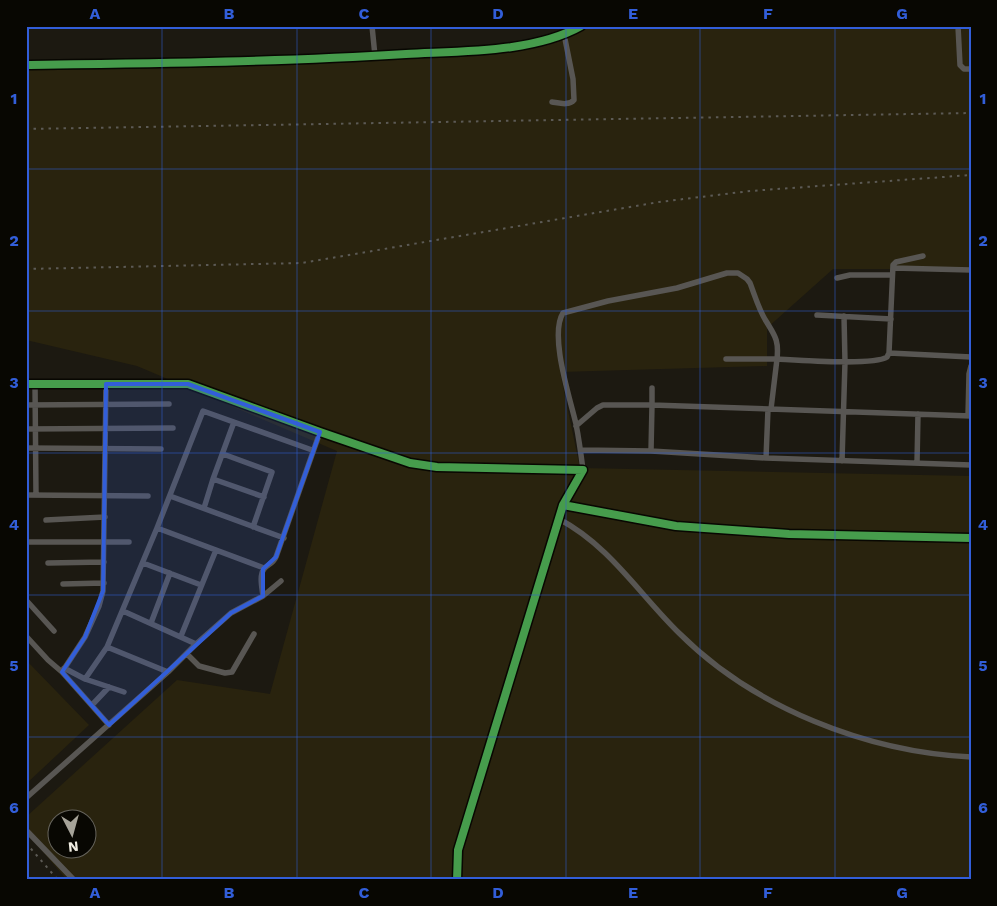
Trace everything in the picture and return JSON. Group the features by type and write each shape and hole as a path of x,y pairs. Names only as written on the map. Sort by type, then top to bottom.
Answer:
{"street":[{"path":"372,26 375,56"},
{"path":"26,66 275,60 506,49 564,34 581,26"},
{"path":"958,26 960,65 964,69 971,69"},
{"path":"552,102 567,104 572,103 574,100 573,79 564,34"},
{"path":"726,359 845,362 884,360 889,353 893,268 896,262 923,256"},
{"path":"893,268 971,270"},
{"path":"457,880 458,850 559,519 564,505 583,470 559,344 560,321 563,313 568,310 667,290 727,273 738,273 750,283 778,346 769,409 766,458"},
{"path":"838,278 850,275 892,275"},
{"path":"816,315 891,319"},
{"path":"842,461 845,362 844,316"},
{"path":"889,353 971,357"},
{"path":"576,426 603,405 970,416 968,374 971,366"},
{"path":"26,384 188,384 320,432 420,465 583,470"},
{"path":"35,384 36,496"},
{"path":"63,670 88,630 99,606 104,582 106,384"},
{"path":"651,451 652,388"},
{"path":"26,405 170,404"},
{"path":"85,679 107,647 123,611 203,411 312,450"},
{"path":"917,463 918,414"},
{"path":"204,508 234,422"},
{"path":"26,429 173,428"},
{"path":"263,596 261,575 264,568 274,562 284,538 312,450 320,432"},
{"path":"26,448 161,449"},
{"path":"580,450 651,451 766,458 971,465"},
{"path":"222,454 272,472 253,527"},
{"path":"213,479 264,497"},
{"path":"26,495 148,496"},
{"path":"170,496 284,538"},
{"path":"564,505 676,526 789,534 971,538"},
{"path":"46,520 105,518"},
{"path":"559,519 589,538 614,560 686,639 718,665 766,697 805,718 878,744 937,754 971,757"},
{"path":"157,528 264,568"},
{"path":"26,542 130,542"},
{"path":"180,636 216,550"},
{"path":"48,563 104,562"},
{"path":"143,563 201,585"},
{"path":"151,623 170,573"},
{"path":"26,798 168,672 231,613 263,596 281,580"},
{"path":"63,584 104,582"},
{"path":"26,600 54,631"},
{"path":"123,611 196,644"},
{"path":"187,654 199,666 226,673 232,672 254,634"},
{"path":"26,636 48,660 63,670 124,692"},
{"path":"107,647 168,672"},
{"path":"63,670 109,725"},
{"path":"92,706 109,687"},
{"path":"26,830 74,880"}],"highlighted area":[{"path":"106,384 188,384 320,432 276,557 263,569 263,596 231,613 109,725 62,672 85,637 103,591"}],"shaded area":[{"path":"578,26 971,26 971,269 833,269 767,328 767,366 560,372 580,468 971,476 971,880 67,880 48,858 98,858 98,808 48,808 48,858 26,832 26,817 177,680 270,694 337,451 137,366 26,340 26,62 491,52"},
{"path":"26,660 89,725 26,784"}],"railway":[{"path":"26,129 971,113"},
{"path":"26,269 302,263 659,202 750,191 971,175"},
{"path":"26,843 58,880"}],"cycle path":[{"path":"26,65 169,63 359,57 472,51 519,46 541,41 562,35 581,26"},
{"path":"26,384 188,384 410,463 437,467 583,470 563,505"},
{"path":"457,880 458,850 563,505 676,526 789,534 971,538"}]}
